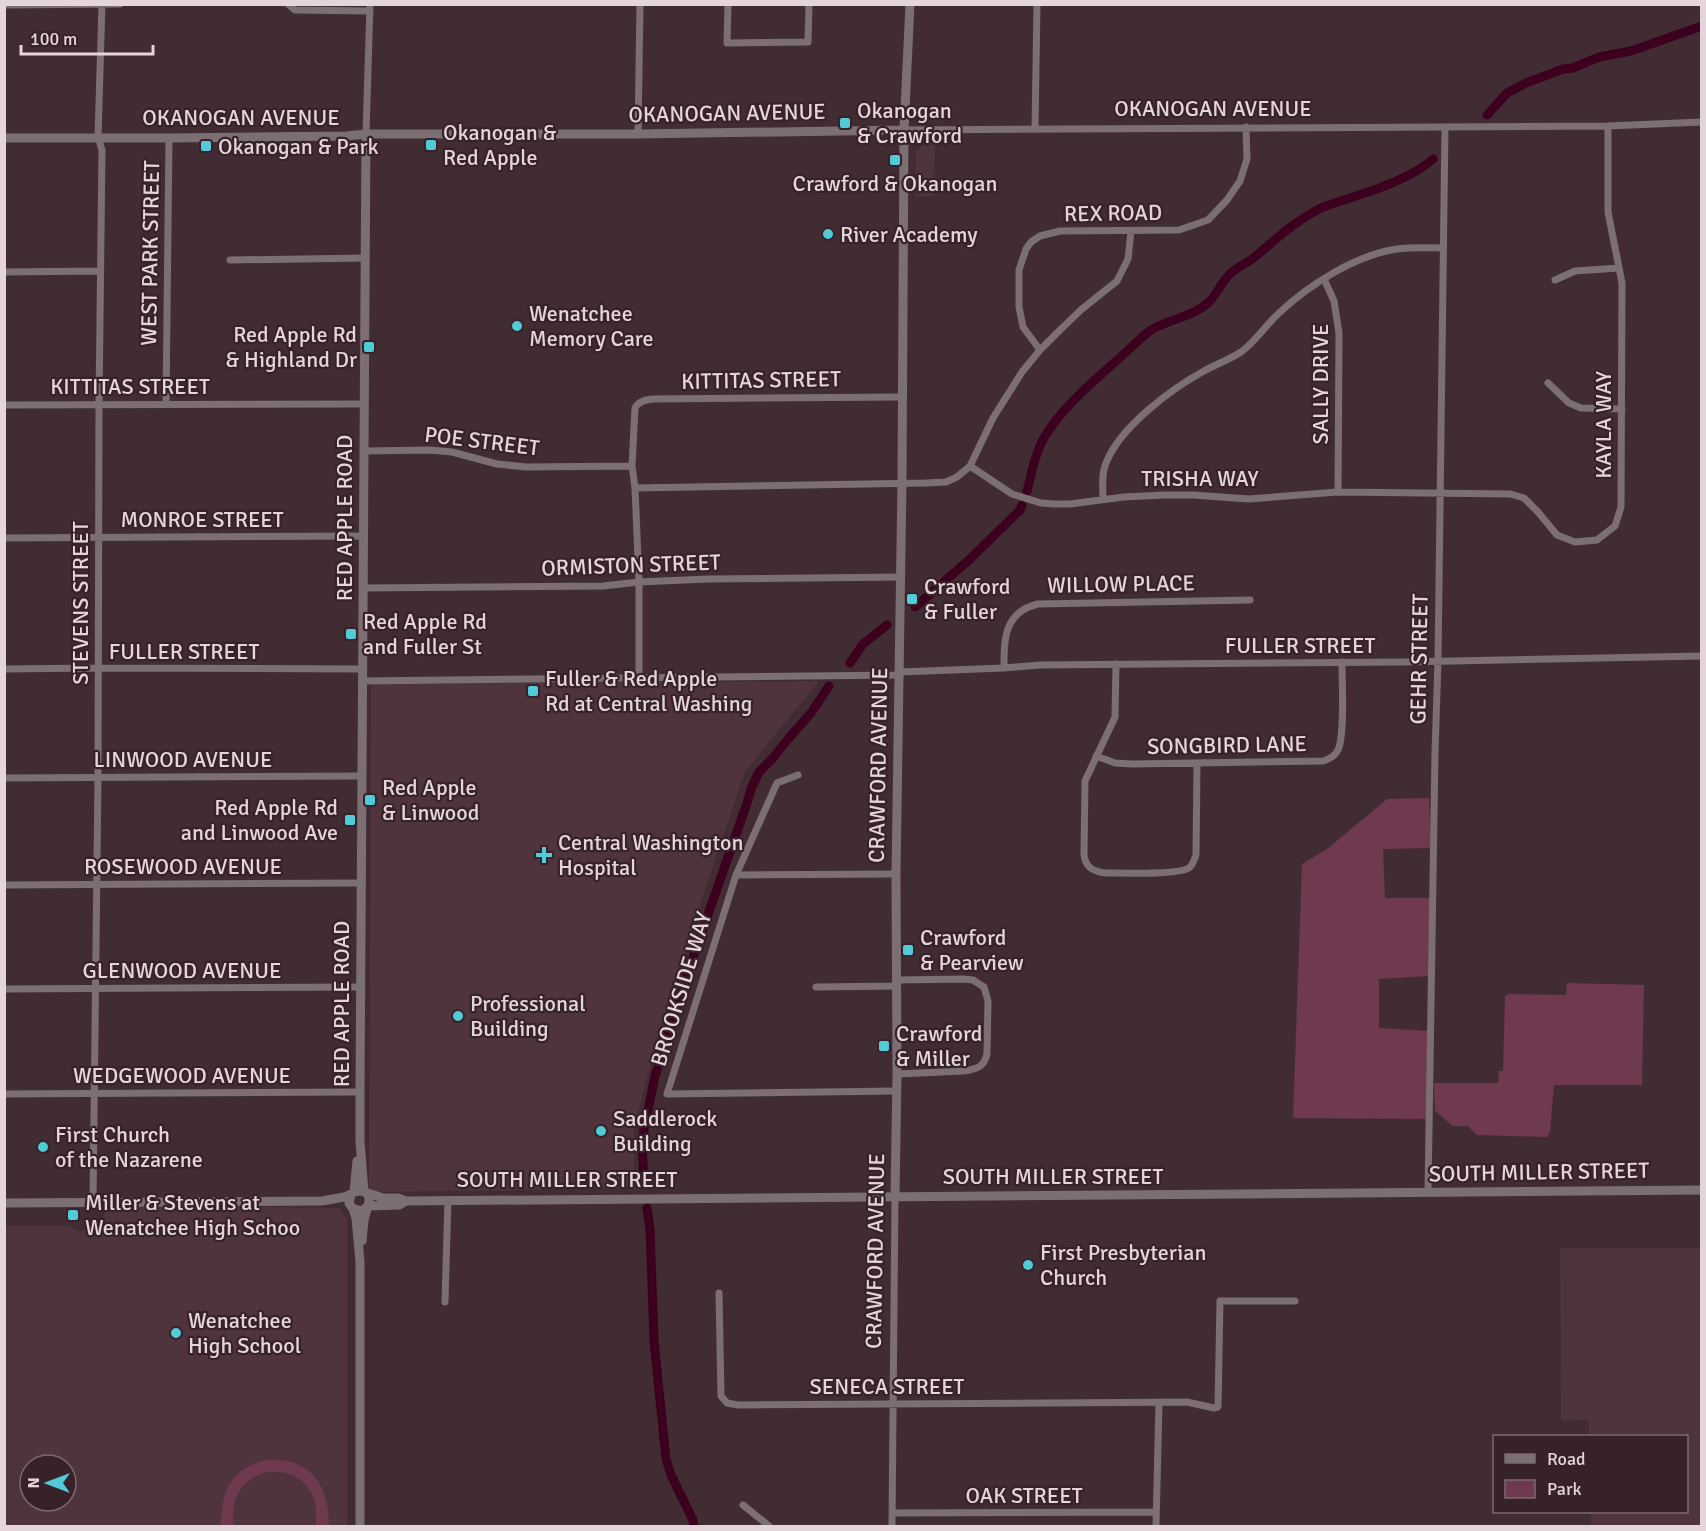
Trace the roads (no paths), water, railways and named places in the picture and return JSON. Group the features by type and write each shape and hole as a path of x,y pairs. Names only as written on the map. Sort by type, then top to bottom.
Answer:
{"street":[{"path":"4,5 120,4"},
{"path":"288,4 295,10 370,8"},
{"path":"638,134 640,4"},
{"path":"728,4 727,43 808,42 809,4"},
{"name":"CRAWFORD AVENUE","path":"892,1527 904,130 910,4"},
{"path":"1035,129 1037,4"},
{"name":"STEVENS STREET","path":"93,1202 102,150 98,137 102,5"},
{"name":"RED APPLE ROAD","path":"359,1192 366,134 370,8"},
{"name":"OKANOGAN AVENUE","path":"4,138 1608,126 1701,122"},
{"name":"KAYLA WAY","path":"1440,493 1510,494 1524,498 1557,535 1575,542 1597,540 1615,526 1621,507 1622,282 1608,212 1608,126"},
{"name":"REX ROAD","path":"1040,350 1023,327 1019,307 1019,270 1026,249 1031,242 1049,232 1179,230 1208,219 1227,200 1240,181 1247,159 1246,127"},
{"name":"GEHR STREET","path":"1428,1193 1445,127"},
{"name":"WEST PARK STREET","path":"166,404 169,138"},
{"path":"635,488 946,482 957,477 970,466 1004,398 1022,372 1040,350 1082,309 1117,281 1128,259 1131,231"},
{"path":"1102,499 1102,478 1106,462 1135,422 1190,380 1246,348 1284,309 1324,279 1357,261 1395,249 1443,248"},
{"path":"230,260 365,258"},
{"path":"1555,280 1575,271 1619,268"},
{"path":"4,272 100,271"},
{"name":"SALLY DRIVE","path":"1324,279 1334,301 1339,333 1338,492"},
{"path":"1548,383 1569,403 1581,408 1622,409"},
{"name":"KITTITAS STREET","path":"632,466 635,408 637,404 645,400 902,397"},
{"name":"KITTITAS STREET","path":"4,405 364,404"},
{"name":"POE STREET","path":"364,452 430,450 452,452 497,464 526,467 632,466"},
{"path":"632,466 639,582 639,677"},
{"name":"TRISHA WAY","path":"970,466 1012,494 1041,503 1070,504 1102,499 1183,495 1249,499 1338,492 1440,493"},
{"name":"MONROE STREET","path":"4,538 363,536"},
{"name":"ORMISTON STREET","path":"363,588 603,586 639,582 901,577"},
{"name":"WILLOW PLACE","path":"1004,668 1007,630 1020,611 1038,604 1250,600"},
{"name":"FULLER STREET","path":"362,681 900,674 1040,665 1701,656"},
{"name":"SONGBIRD LANE","path":"1096,756 1122,764 1323,761 1329,759 1337,752 1341,737 1342,662"},
{"path":"1116,664 1114,717 1085,781 1084,859 1092,870 1106,873 1175,872 1191,867 1196,855 1197,764"},
{"name":"FULLER STREET","path":"4,669 362,669"},
{"name":"BROOKSIDE WAY","path":"798,775 777,783 736,875 667,1094 897,1091"},
{"name":"LINWOOD AVENUE","path":"4,778 362,776"},
{"path":"736,875 896,874"},
{"name":"ROSEWOOD AVENUE","path":"4,885 361,883"},
{"path":"816,987 973,980 984,987 988,1000 987,1054 982,1066 964,1071 897,1074"},
{"name":"GLENWOOD AVENUE","path":"4,989 360,987"},
{"name":"WEDGEWOOD AVENUE","path":"4,1094 360,1092"},
{"name":"SOUTH MILLER STREET","path":"4,1203 322,1201 359,1192 406,1201 1701,1190"},
{"path":"360,1262 356,1218 349,1200 359,1192 369,1197 364,1216 360,1262 360,1527"},
{"path":"446,1302 448,1200"},
{"name":"SOUTH MILLER STREET","path":"322,1201 353,1208"},
{"name":"SOUTH MILLER STREET","path":"368,1207 399,1205 406,1201"},
{"path":"353,1208 362,1211 368,1207"},
{"name":"SENECA STREET","path":"719,1293 721,1396 727,1403 738,1405 1187,1402 1214,1408 1218,1407 1220,1300 1295,1300"},
{"path":"1156,1527 1159,1403"},
{"path":"743,1505 769,1527"},
{"name":"OAK STREET","path":"892,1513 1156,1512"}],"waterway":[{"path":"1487,115 1507,93 1526,83 1599,57 1631,51 1702,26"},
{"path":"1027,491 1039,449 1052,425 1081,392 1151,330 1202,308 1233,271 1312,213 1328,205 1392,183 1433,159"},
{"path":"915,607 969,560 1020,510 1022,505"},
{"path":"850,663 863,644 887,625"},
{"path":"644,1182 642,1140 655,1076 683,986 751,789 759,772 811,713 829,686"},
{"path":"647,1208 650,1229 654,1341 666,1459 694,1526"}],"place":[{"name":"Okanogan & Crawford","path":"845,123"},
{"name":"Okanogan & Red Apple","path":"431,145"},
{"name":"Okanogan & Park","path":"206,146"},
{"name":"Crawford & Okanogan","path":"895,160"},
{"name":"River Academy","path":"828,234"},
{"name":"Wenatchee Memory Care","path":"517,326"},
{"name":"Red Apple Rd & Highland Dr","path":"369,347"},
{"name":"Crawford & Fuller","path":"912,599"},
{"name":"Red Apple Rd and Fuller St","path":"351,634"},
{"name":"Fuller & Red Apple Rd at Central Washing","path":"533,691"},
{"name":"Red Apple & Linwood","path":"370,800"},
{"name":"Red Apple Rd and Linwood Ave","path":"350,820"},
{"name":"Central Washington Hospital","path":"544,855"},
{"name":"Crawford & Pearview","path":"908,950"},
{"name":"Professional Building","path":"458,1016"},
{"name":"Crawford & Miller","path":"884,1046"},
{"name":"Saddlerock Building","path":"601,1131"},
{"name":"First Church of the Nazarene","path":"43,1147"},
{"name":"Miller & Stevens at Wenatchee High Schoo","path":"73,1215"},
{"name":"First Presbyterian Church","path":"1028,1265"},
{"name":"Wenatchee High School","path":"176,1333"}]}
